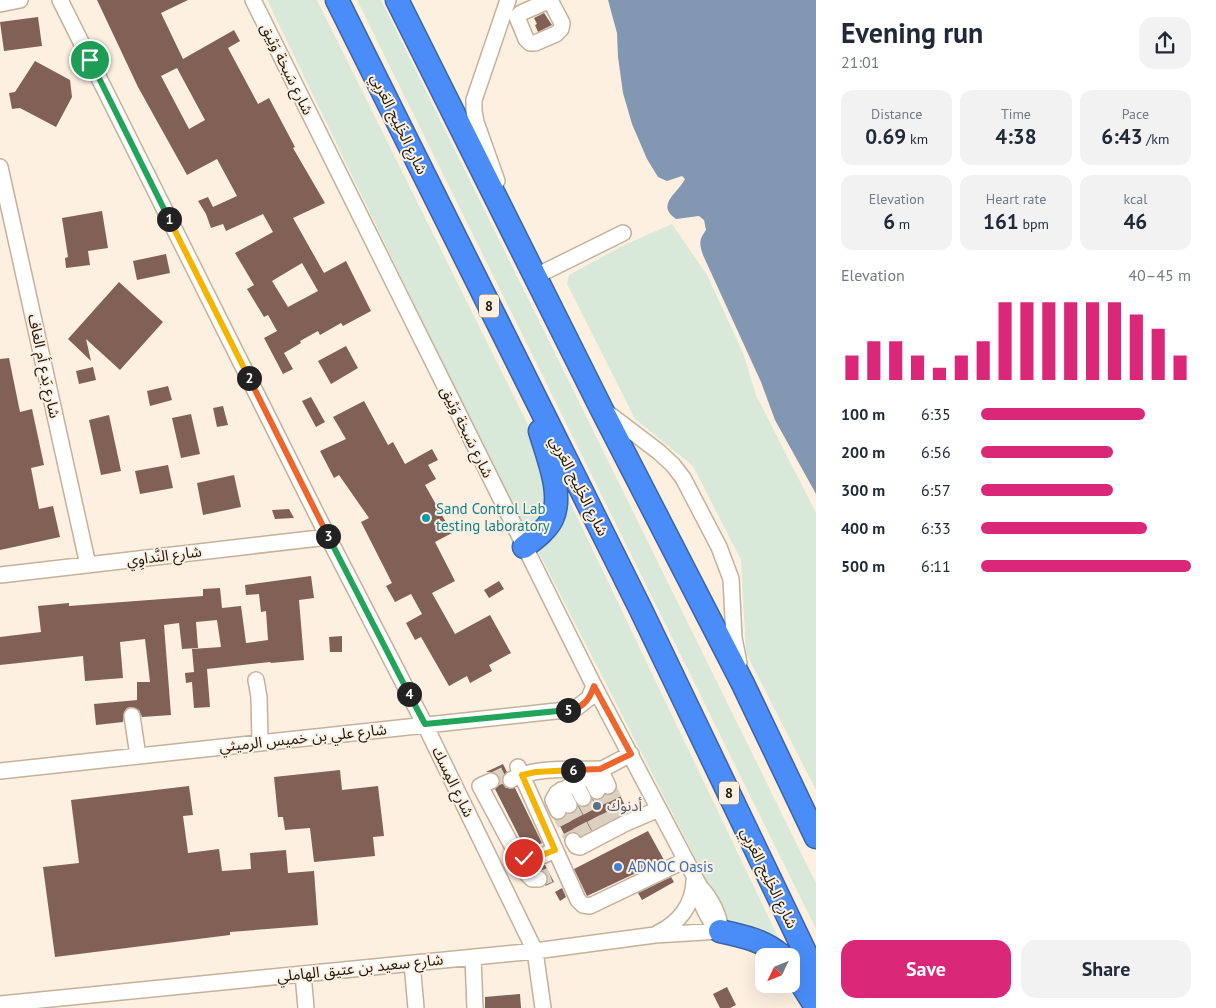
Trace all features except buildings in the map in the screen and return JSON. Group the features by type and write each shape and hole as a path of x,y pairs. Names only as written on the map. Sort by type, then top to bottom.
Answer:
{"highway":[{"name":"شارع الخَلِيج العَربِي","path":"337,0 641,610 816,975"},
{"path":"397,0 601,408 742,684 816,837"},
{"path":"522,373 557,492 552,519 540,535 524,547"},
{"path":"720,931 761,941 771,948"},
{"path":"800,981 816,1007"}],"street":[{"path":"0,4 20,0"},
{"name":"شارع المِسك","path":"60,0 328,537 425,724 536,951 543,1008"},
{"name":"شارع سَبخة وَثِيق","path":"253,0 524,547 594,686 697,882 700,896 712,923 720,931"},
{"path":"508,0 477,88 474,110 511,228"},
{"path":"508,0 526,39 530,43 535,43 556,34 561,29 562,23 551,2 547,0 521,13 517,17"},
{"name":"شارع بَدع أم الغاف","path":"0,167 88,565"},
{"path":"536,276 623,233"},
{"path":"601,408 659,452 673,465 683,478 719,547 731,579 734,638 742,684"},
{"name":"شارع النَّداوِي","path":"0,575 328,537"},
{"path":"256,680 260,706 260,742"},
{"name":"شارع علي بن خميس الرميثي","path":"0,771 575,709 588,698 594,686"},
{"path":"132,716 138,756"},
{"path":"563,808 553,797 575,782 631,754"},
{"path":"551,874 555,850 514,774 542,762 600,769"},
{"path":"600,769 603,788"},
{"path":"575,782 583,798"},
{"path":"490,788 516,853 529,877 536,880 551,874"},
{"path":"582,840 613,825 659,809"},
{"path":"516,853 529,859 555,850"},
{"path":"551,874 586,906 686,860"},
{"path":"655,935 671,926 684,912 697,882"},
{"name":"شارع سعيد بن عتيق الهاملي","path":"10,1005 536,951 655,935 720,931"},
{"path":"473,957 475,1008"},
{"path":"412,963 416,1008"},
{"path":"304,974 306,1008"}],"green space":[{"path":"267,0 317,0 546,461 547,510 525,533"},
{"path":"357,0 381,0 816,883 816,929"},
{"path":"672,224 707,275 743,353 756,395 816,513 816,790 746,653 741,560 693,466 635,419 567,284 569,275 624,245"},
{"path":"567,496 779,939 745,923 729,920 724,914 536,547"}],"water":[{"path":"608,0 816,0 816,494 775,420 761,382 703,255 700,242 706,230 704,220 699,216 676,219 670,214 668,204 670,199 685,179 682,176 667,181 658,177 647,159 632,124 623,93 617,33"}],"tunnel":[{"path":"491,781 507,773"},
{"path":"608,786 623,816"},
{"path":"597,791 612,821"},
{"path":"583,798 599,828"},
{"path":"569,805 585,835"},
{"path":"558,811 573,841"},
{"path":"539,879 550,875"}],"place":[{"name":"Sand Control Lab testing laboratory","path":"426,518"},
{"name":"أدنوك","path":"597,806"},
{"name":"ADNOC Oasis","path":"618,867"}],"route":[{"path":"90,60 328,537 425,724 575,709 585,702 594,686 631,754 600,769 536,772 522,775 555,850 534,858 524,858"}]}
